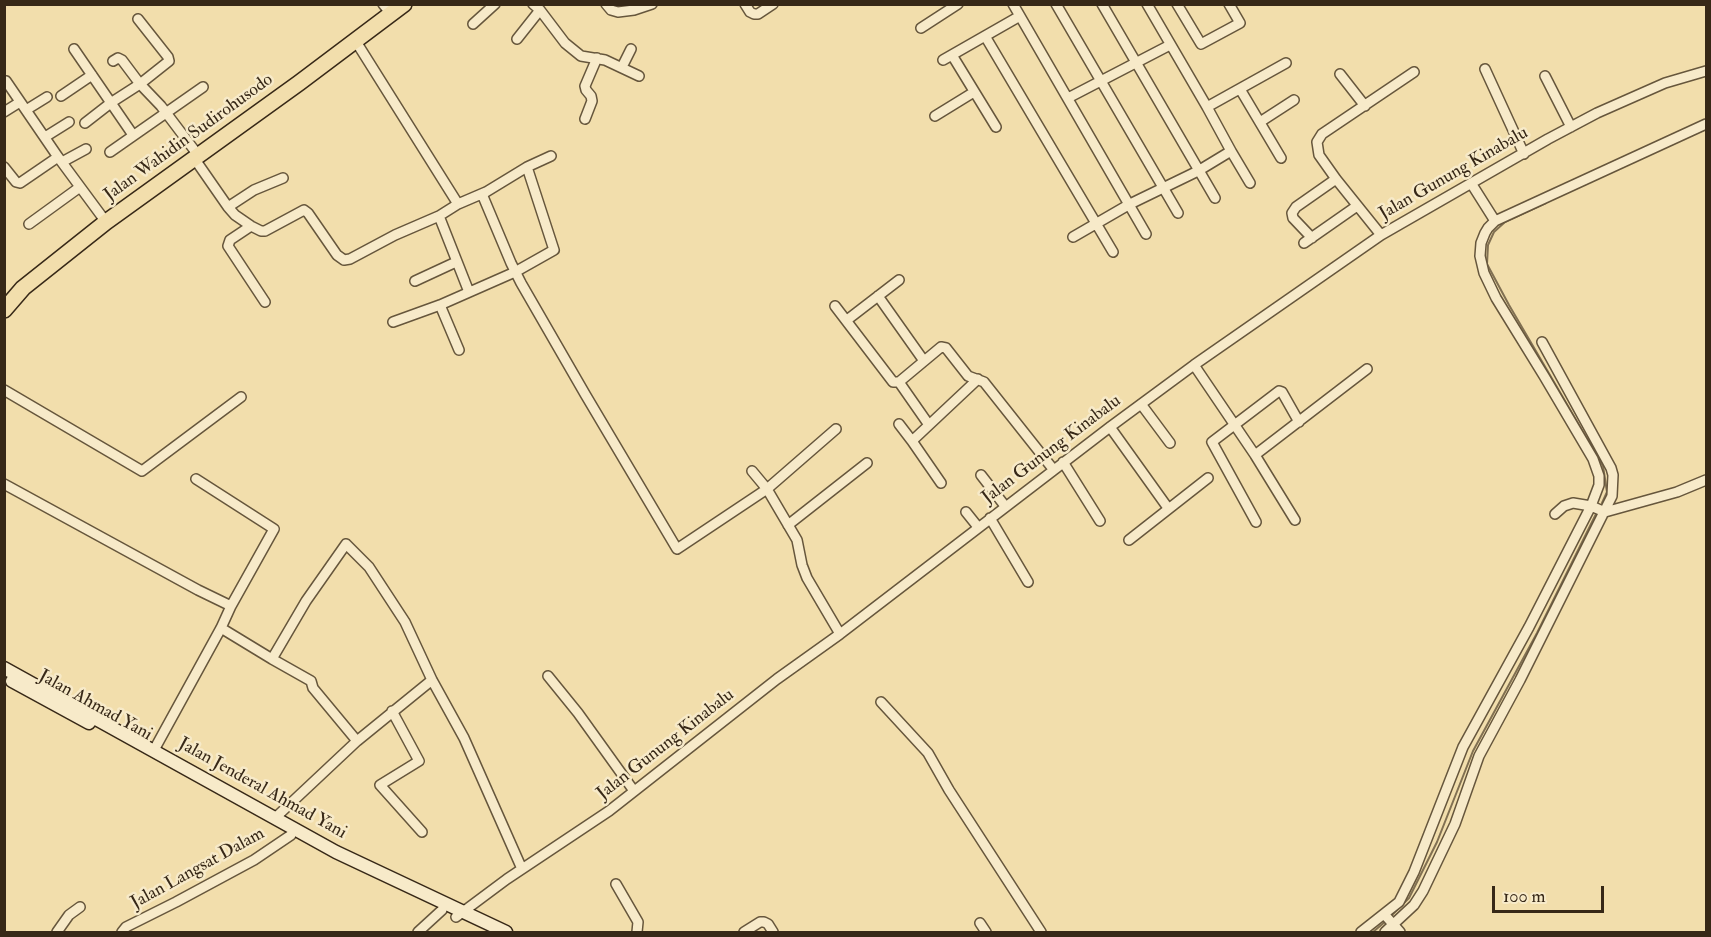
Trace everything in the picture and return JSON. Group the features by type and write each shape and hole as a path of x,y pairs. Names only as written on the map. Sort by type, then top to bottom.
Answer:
{"highway":[{"name":"Jalan Wahidin Sudirohusodo","path":"4,310 23,288 106,222 299,83 393,8"}],"main road":[{"name":"Jalan Jenderal Ahmad Yani","path":"4,668 63,704 154,750 336,852 460,915 506,933"},
{"name":"Jalan Ahmad Yani","path":"4,677 63,704 332,858 442,910 460,915 488,933"}],"street":[{"path":"473,24 495,4"},
{"path":"606,4 611,10 618,12 652,4"},
{"path":"745,4 750,12 758,14 773,4"},
{"path":"921,28 958,4"},
{"path":"1056,4 1178,213"},
{"path":"1102,4 1215,198"},
{"path":"1147,4 1250,183"},
{"path":"1177,4 1201,44 1240,23 1229,4"},
{"path":"517,39 536,7 565,43 581,56 605,60 639,76"},
{"path":"996,127 974,92 947,58 985,36 1018,9 1146,234"},
{"path":"85,123 168,63 169,59 138,19"},
{"path":"985,36 1113,252"},
{"path":"355,40 459,204"},
{"path":"1068,99 1170,45"},
{"path":"74,49 134,135"},
{"path":"622,67 631,49"},
{"path":"113,61 117,58 122,60 167,114 235,215 251,226 265,231 304,210 337,255 344,260 439,216 551,156"},
{"path":"585,119 592,101 585,86 597,58"},
{"path":"1207,107 1286,63"},
{"path":"1485,69 1524,154"},
{"name":"Jalan Gunung Kinabalu","path":"460,915 522,869 609,811 777,679 840,634 1141,404 1381,236 1598,113 1665,82 1707,71"},
{"path":"1381,236 1319,156 1318,139 1322,134 1414,72"},
{"path":"1340,74 1365,106"},
{"path":"61,96 92,75"},
{"path":"1545,76 1571,127"},
{"path":"6,81 106,222"},
{"path":"110,152 203,87"},
{"path":"1240,89 1281,158"},
{"path":"935,116 974,92"},
{"path":"4,112 47,97"},
{"path":"1260,122 1294,100"},
{"path":"45,137 69,122"},
{"path":"1361,933 1391,922 1414,905 1423,891 1455,824 1479,756 1520,680 1598,509 1599,481 1593,459 1496,298 1480,259 1481,243 1487,230 1495,221 1707,124"},
{"path":"4,167 16,182 20,183 60,159 86,149"},
{"path":"1073,237 1130,204 1198,171 1230,151"},
{"path":"393,322 515,272 554,249 527,167"},
{"path":"228,207 255,190 283,178"},
{"path":"1336,179 1296,207 1292,213 1308,240 1357,206"},
{"path":"1471,183 1495,221"},
{"path":"29,224 80,187"},
{"path":"482,194 515,272 677,549 767,489 836,429"},
{"path":"439,216 469,292"},
{"path":"251,226 230,240 228,246 265,302"},
{"path":"415,280 456,262"},
{"path":"847,320 899,280"},
{"path":"878,296 924,361"},
{"path":"440,304 459,350"},
{"path":"835,306 891,381 896,383 941,347 945,347 968,376 984,382 1053,469"},
{"path":"1385,933 1414,872 1463,747 1598,509 1612,496 1611,468 1542,342"},
{"path":"1194,365 1255,455 1295,520"},
{"path":"1255,455 1367,369"},
{"path":"912,441 978,380"},
{"path":"898,382 929,425"},
{"path":"4,390 142,471 241,397"},
{"path":"1256,522 1212,443 1214,439 1281,391 1299,422"},
{"path":"1141,404 1170,443"},
{"path":"898,424 941,483"},
{"path":"1110,427 1168,508"},
{"path":"788,525 867,462"},
{"path":"1063,462 1100,521"},
{"path":"752,471 767,489 798,542 807,578 840,634"},
{"path":"981,475 1005,506"},
{"path":"1129,540 1208,478"},
{"path":"154,750 274,529 196,479"},
{"path":"1555,514 1568,504 1580,503 1598,509 1677,492 1707,480"},
{"path":"4,484 231,606"},
{"path":"966,512 978,527"},
{"path":"990,518 1028,582"},
{"path":"272,659 306,601 346,544 365,562 405,622 432,680 464,738 522,869"},
{"path":"221,628 311,681 313,687 357,741"},
{"path":"548,676 578,713 634,791"},
{"path":"275,818 357,741 432,680"},
{"path":"881,702 928,753 1041,933"},
{"path":"392,711 419,761 380,785 422,832"},
{"name":"Jalan Langsat Dalam","path":"122,933 126,927 254,860 291,835"},
{"path":"616,884 638,922 637,933"},
{"path":"57,933 69,915 80,906"},
{"path":"418,933 442,910"},
{"path":"744,933 760,922 764,922 768,924 773,933"},
{"path":"980,923 986,933"}],"waterway":[{"path":"1690,136 1706,129"},
{"path":"1546,203 1505,222 1494,232 1488,245 1487,264 1603,466 1607,492 1602,503"},
{"path":"1390,917 1409,898 1437,842 1473,751 1537,633 1597,512"},
{"path":"1373,932 1386,921"}]}
